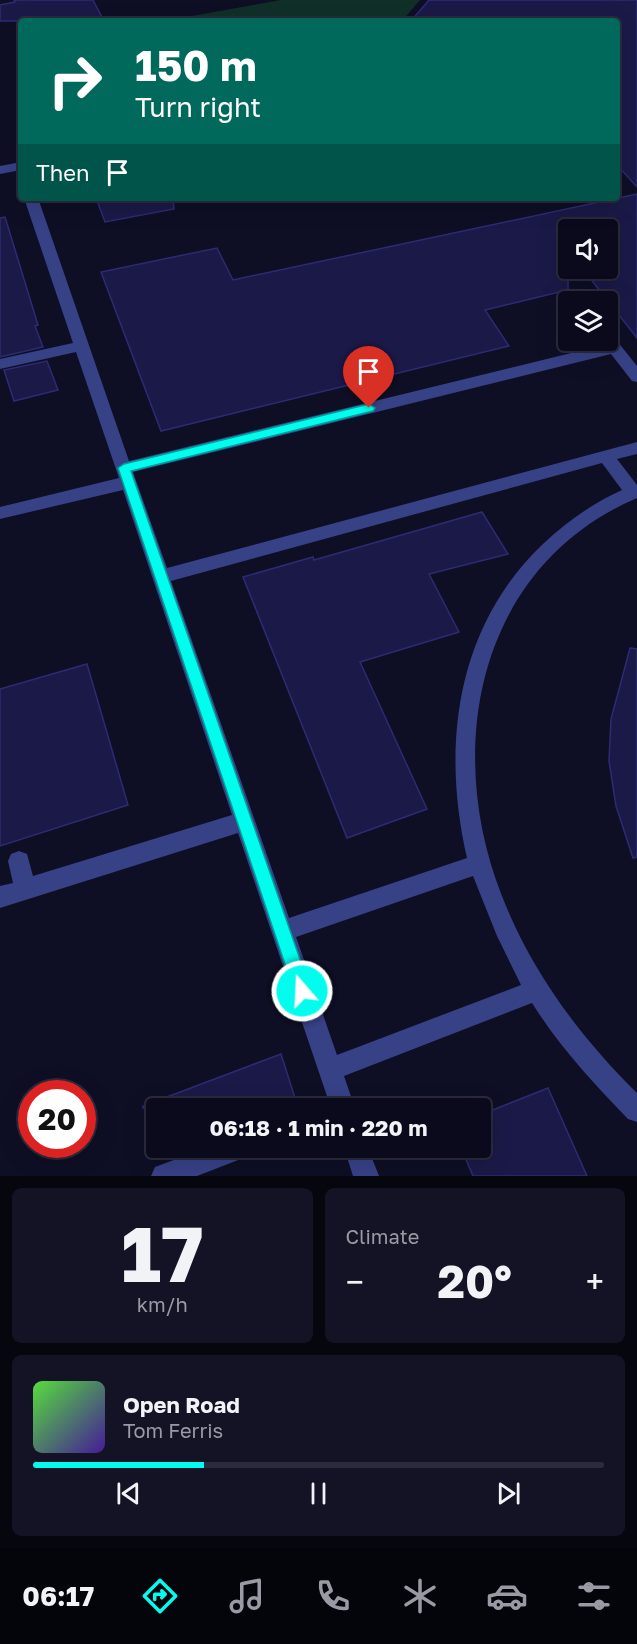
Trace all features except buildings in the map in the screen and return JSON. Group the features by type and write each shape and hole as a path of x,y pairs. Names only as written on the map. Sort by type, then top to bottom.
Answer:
{"lane":[{"path":"0,170 18,167"},
{"path":"32,201 338,1098"},
{"path":"0,364 82,346"},
{"path":"0,513 126,475 585,351"},
{"path":"617,351 637,377"},
{"path":"161,577 637,448"},
{"path":"606,457 635,491 583,520 539,556 504,601 478,656 464,718 464,788 479,864 504,927 537,990 597,1070 637,1110"},
{"path":"0,897 243,821"},
{"path":"19,861 25,889"},
{"path":"282,931 479,864"},
{"path":"330,1070 537,990"},
{"path":"164,1176 211,1158"},
{"path":"360,1158 366,1176"}],"green space":[{"path":"281,0 420,0 405,18 181,18"}],"route":[{"path":"302,991 124,468 369,408"}]}
